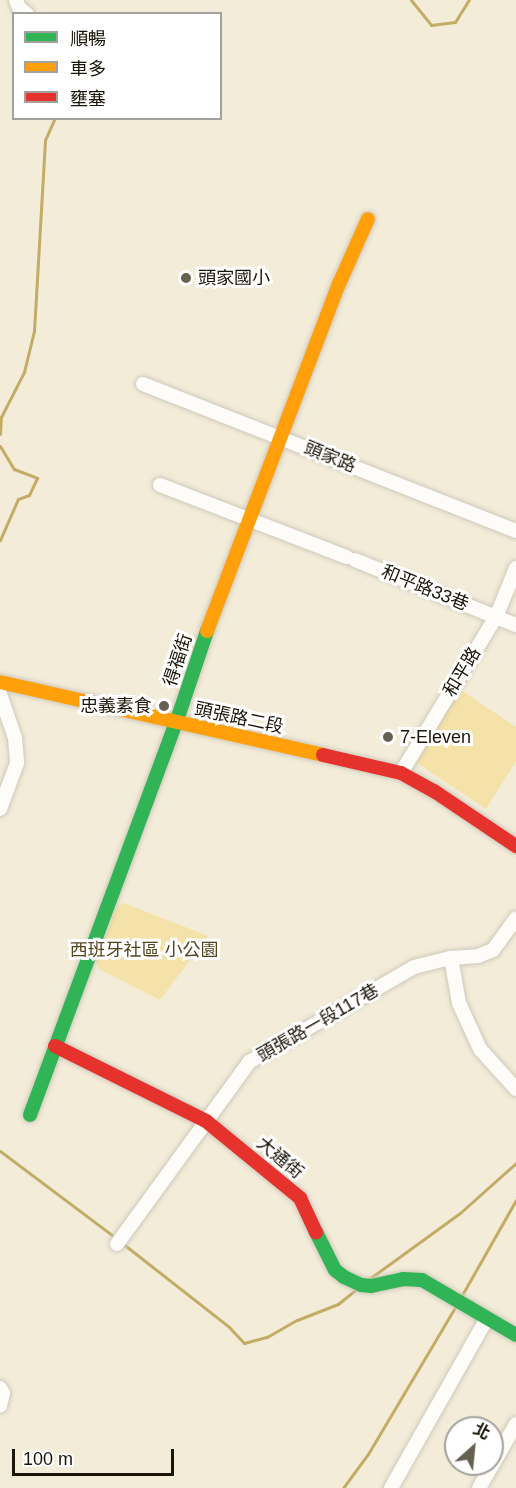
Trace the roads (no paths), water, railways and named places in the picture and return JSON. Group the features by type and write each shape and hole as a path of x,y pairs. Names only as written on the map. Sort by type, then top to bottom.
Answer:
{"street":[{"path":"16,0 18,8 24,12"},
{"name":"得福街","path":"30,1115 176,723 247,518 368,219"},
{"name":"頭家路","path":"142,384 516,531"},
{"name":"和平路33巷","path":"160,485 351,558 516,625"},
{"name":"和平路","path":"401,773 496,617 516,568"},
{"name":"頭張路二段","path":"0,682 401,773 434,791 516,846"},
{"path":"0,694 15,738 17,763 0,809"},
{"name":"頭張路一段117巷","path":"117,1244 249,1062 414,968 451,958 478,956 493,950 516,918"},
{"path":"451,958 459,1003 480,1049 516,1089"},
{"name":"大通街","path":"55,1046 206,1121 300,1198 336,1270 366,1285 412,1277 435,1287 516,1335"},
{"path":"391,1488 487,1318"},
{"path":"0,1388 3,1393 0,1406"},
{"path":"479,1488 516,1424"}],"waterway":[{"path":"411,0 431,25 455,22 469,0"},
{"path":"0,434 1,417 24,372 34,331 45,140 54,120"},
{"path":"0,446 14,469 37,478 29,495 18,499 0,540"},
{"path":"0,1151 117,1239"},
{"path":"369,1279 460,1213 516,1163"},
{"path":"462,1295 516,1200"},
{"path":"122,1243 229,1327 244,1343 267,1337 297,1320 338,1304 355,1290"},
{"path":"343,1488 368,1454 456,1306"}],"place":[{"name":"頭家國小","path":"186,278"},
{"name":"忠義素食","path":"164,706"},
{"name":"7-Eleven","path":"388,737"}],"park label":[{"name":"西班牙社區 小公園","path":"144,950"}]}
